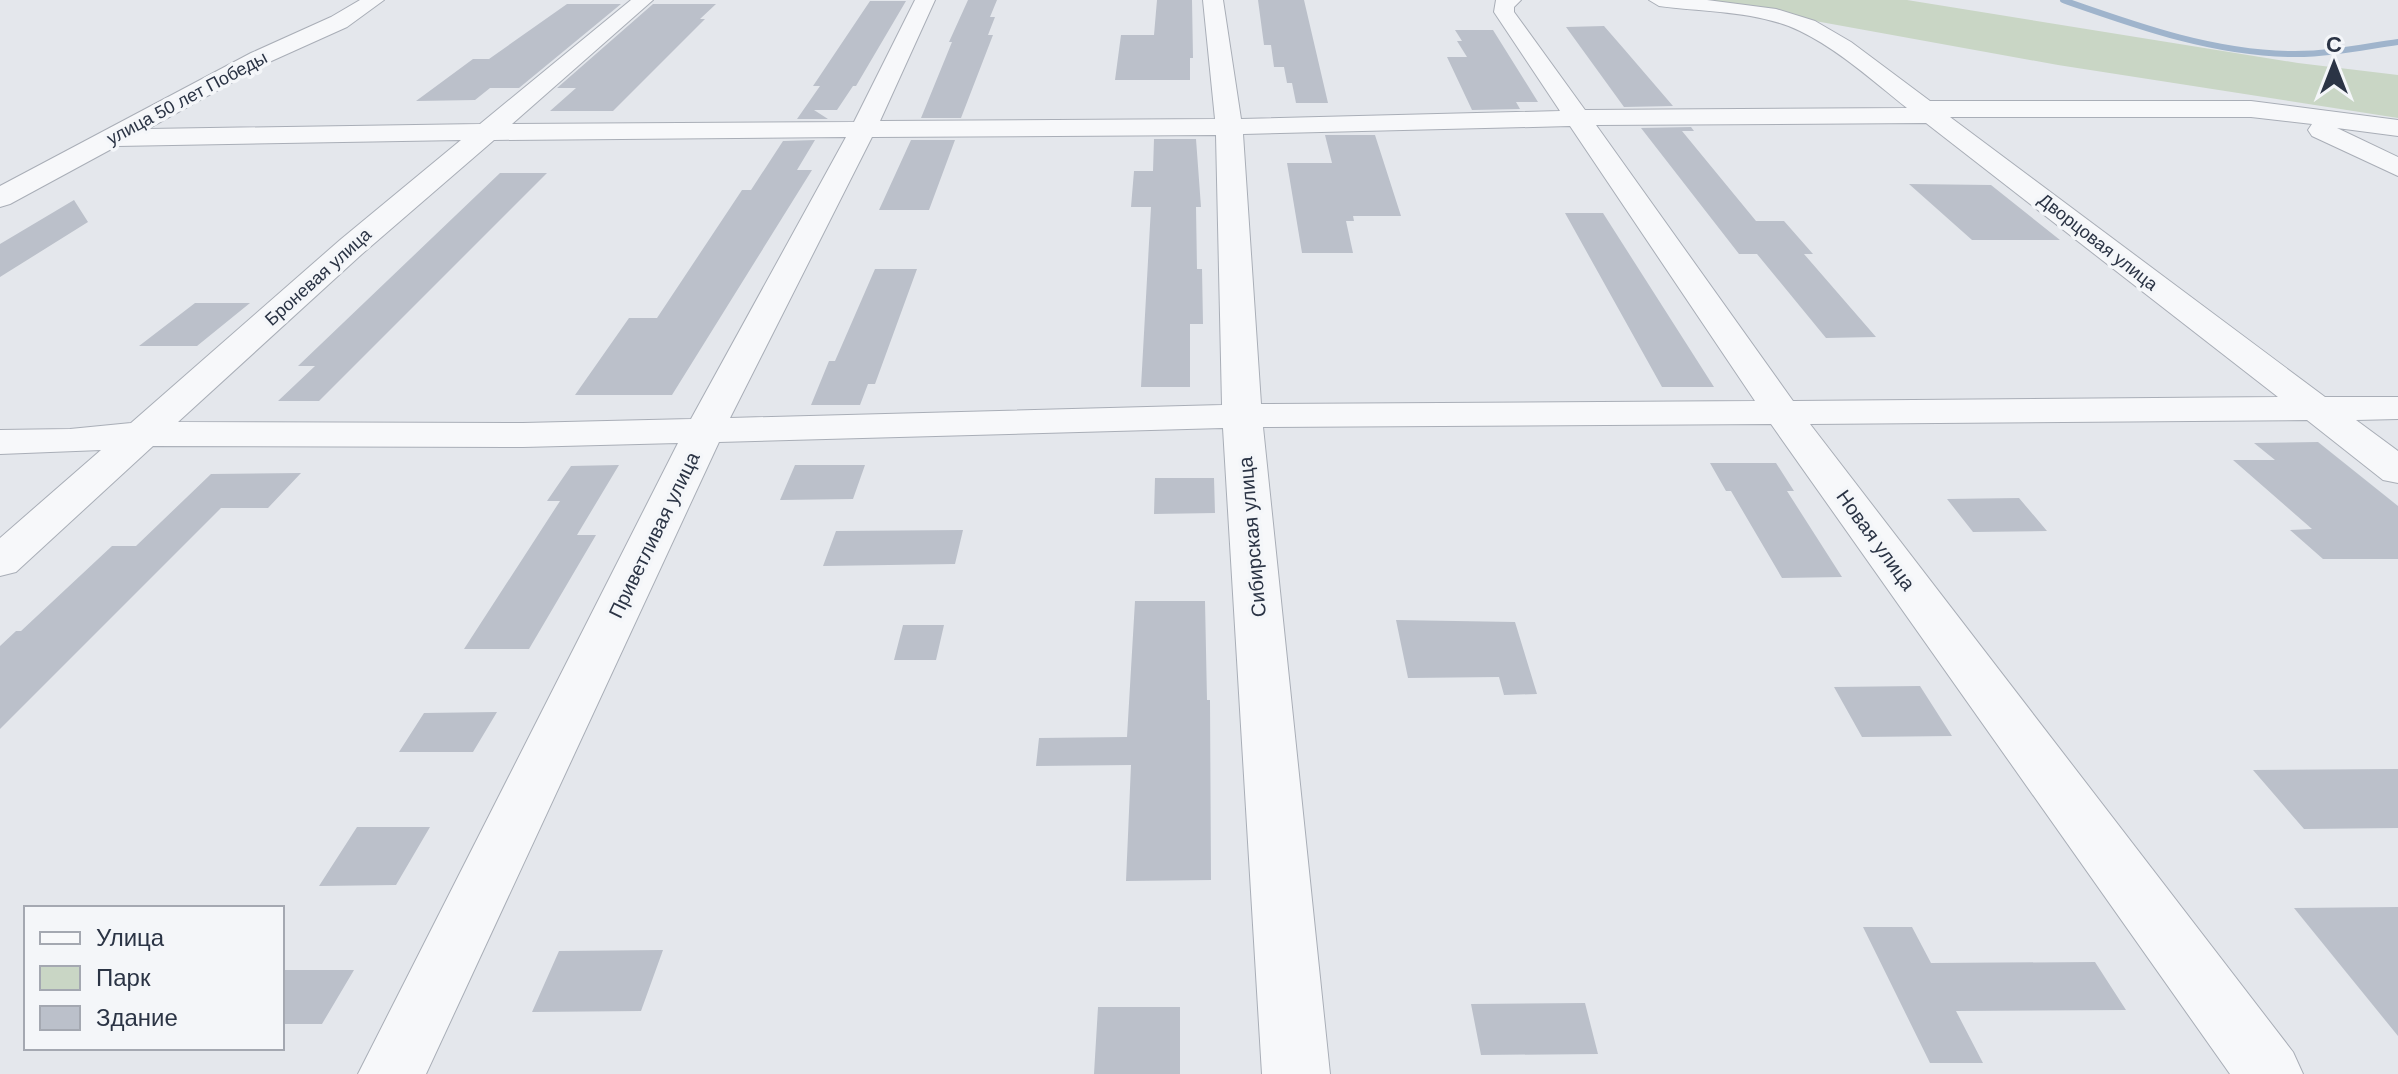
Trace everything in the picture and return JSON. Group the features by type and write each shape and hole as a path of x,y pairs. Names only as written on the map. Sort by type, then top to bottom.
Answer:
{"street":[{"name":"улица 50 лет Победы","path":"0,198 259,58 339,22 374,0"},
{"name":"Броневая улица","path":"0,562 351,247 643,0"},
{"name":"Приветливая улица","path":"392,1074 705,429 864,128 925,0"},
{"name":"Сибирская улица","path":"1213,0 1229,125 1242,416 1296,1074"},
{"name":"Дворцовая улица","path":"1659,0 1793,20 1843,47 2398,471"},
{"name":"Новая улица","path":"1503,1 1504,12 1783,414 2269,1074"},
{"path":"111,138 209,134 1229,125 2208,108 2274,111 2398,128"},
{"path":"2274,111 2398,168"},
{"path":"0,442 70,441 144,434 523,435 1242,416 2398,408"}],"green space":[{"path":"1699,0 1907,0 2298,63 2398,75 2398,118 2058,65"}],"building":[{"path":"968,0 997,0 990,17 995,17 988,35 993,35 961,118 921,118 952,42 949,42"},
{"path":"1157,0 1192,0 1193,58 1190,58 1190,80 1115,80 1121,35 1154,35"},
{"path":"1258,0 1304,0 1328,103 1296,103 1292,83 1287,83 1284,67 1274,67 1271,45 1264,45"},
{"path":"870,1 906,1 856,86 837,110 814,110 828,119 797,119 820,86 813,86"},
{"path":"567,4 621,4 519,88 490,88 475,100 416,101 473,59 489,59"},
{"path":"653,4 716,4 700,19 705,19 613,111 550,111 576,88 557,88"},
{"path":"1604,26 1673,106 1624,107 1566,27"},
{"path":"1455,30 1493,30 1538,102 1516,102 1520,109 1472,110 1447,57 1467,57 1457,41 1462,41"},
{"path":"1691,127 1694,131 1682,131 1756,221 1784,221 1813,254 1804,254 1876,337 1826,338 1757,254 1739,254 1641,128"},
{"path":"1325,135 1375,135 1401,216 1353,216 1354,221 1346,221 1353,253 1302,253 1287,163 1332,163"},
{"path":"1154,139 1196,139 1201,207 1196,207 1197,269 1202,269 1203,324 1190,324 1190,387 1141,387 1151,207 1131,207 1134,171 1153,171"},
{"path":"815,140 797,170 812,170 672,395 575,395 629,318 657,318 742,190 751,190 783,141"},
{"path":"911,140 955,140 929,210 879,210"},
{"path":"500,173 547,173 319,401 278,401 315,366 298,366"},
{"path":"1909,184 1991,185 2060,240 1972,240"},
{"path":"74,200 88,222 0,277 0,244"},
{"path":"1565,213 1603,213 1714,387 1662,387"},
{"path":"875,269 917,269 875,384 868,384 860,405 811,405 829,361 835,361"},
{"path":"195,303 250,303 197,346 139,346"},
{"path":"2318,442 2398,506 2398,559 2323,559 2290,530 2312,529 2233,460 2275,460 2254,443"},
{"path":"1710,463 1776,463 1794,491 1787,491 1842,577 1782,578 1731,491 1726,491"},
{"path":"619,465 577,535 596,535 529,649 464,649 560,501 547,501 571,466"},
{"path":"795,465 865,465 853,499 780,500"},
{"path":"301,473 268,508 221,508 0,729 0,646 16,631 21,631 112,546 136,546 211,474"},
{"path":"1155,478 1214,478 1215,513 1154,514"},
{"path":"2019,498 2047,531 1973,532 1947,499"},
{"path":"963,530 955,564 823,566 836,531"},
{"path":"1135,601 1205,601 1207,700 1210,700 1211,880 1126,881 1131,765 1036,766 1039,738 1127,737"},
{"path":"1396,620 1515,622 1537,694 1504,695 1499,677 1408,678"},
{"path":"903,625 944,625 936,660 894,660"},
{"path":"1920,686 1952,736 1862,737 1834,687"},
{"path":"497,712 473,752 399,752 424,713"},
{"path":"2398,769 2398,828 2304,829 2253,770"},
{"path":"357,827 430,827 396,885 319,886"},
{"path":"2398,907 2398,1036 2294,908"},
{"path":"1863,927 1912,927 1931,963 2095,962 2126,1010 1956,1011 1983,1063 1930,1063"},
{"path":"663,950 641,1011 532,1012 559,951"},
{"path":"284,970 354,970 322,1024 284,1024"},
{"path":"1585,1003 1598,1054 1481,1055 1471,1004"},
{"path":"1098,1007 1180,1007 1180,1074 1094,1074"}],"waterway":[{"path":"2063,0 2177,37 2265,53 2308,54 2398,42"}]}
